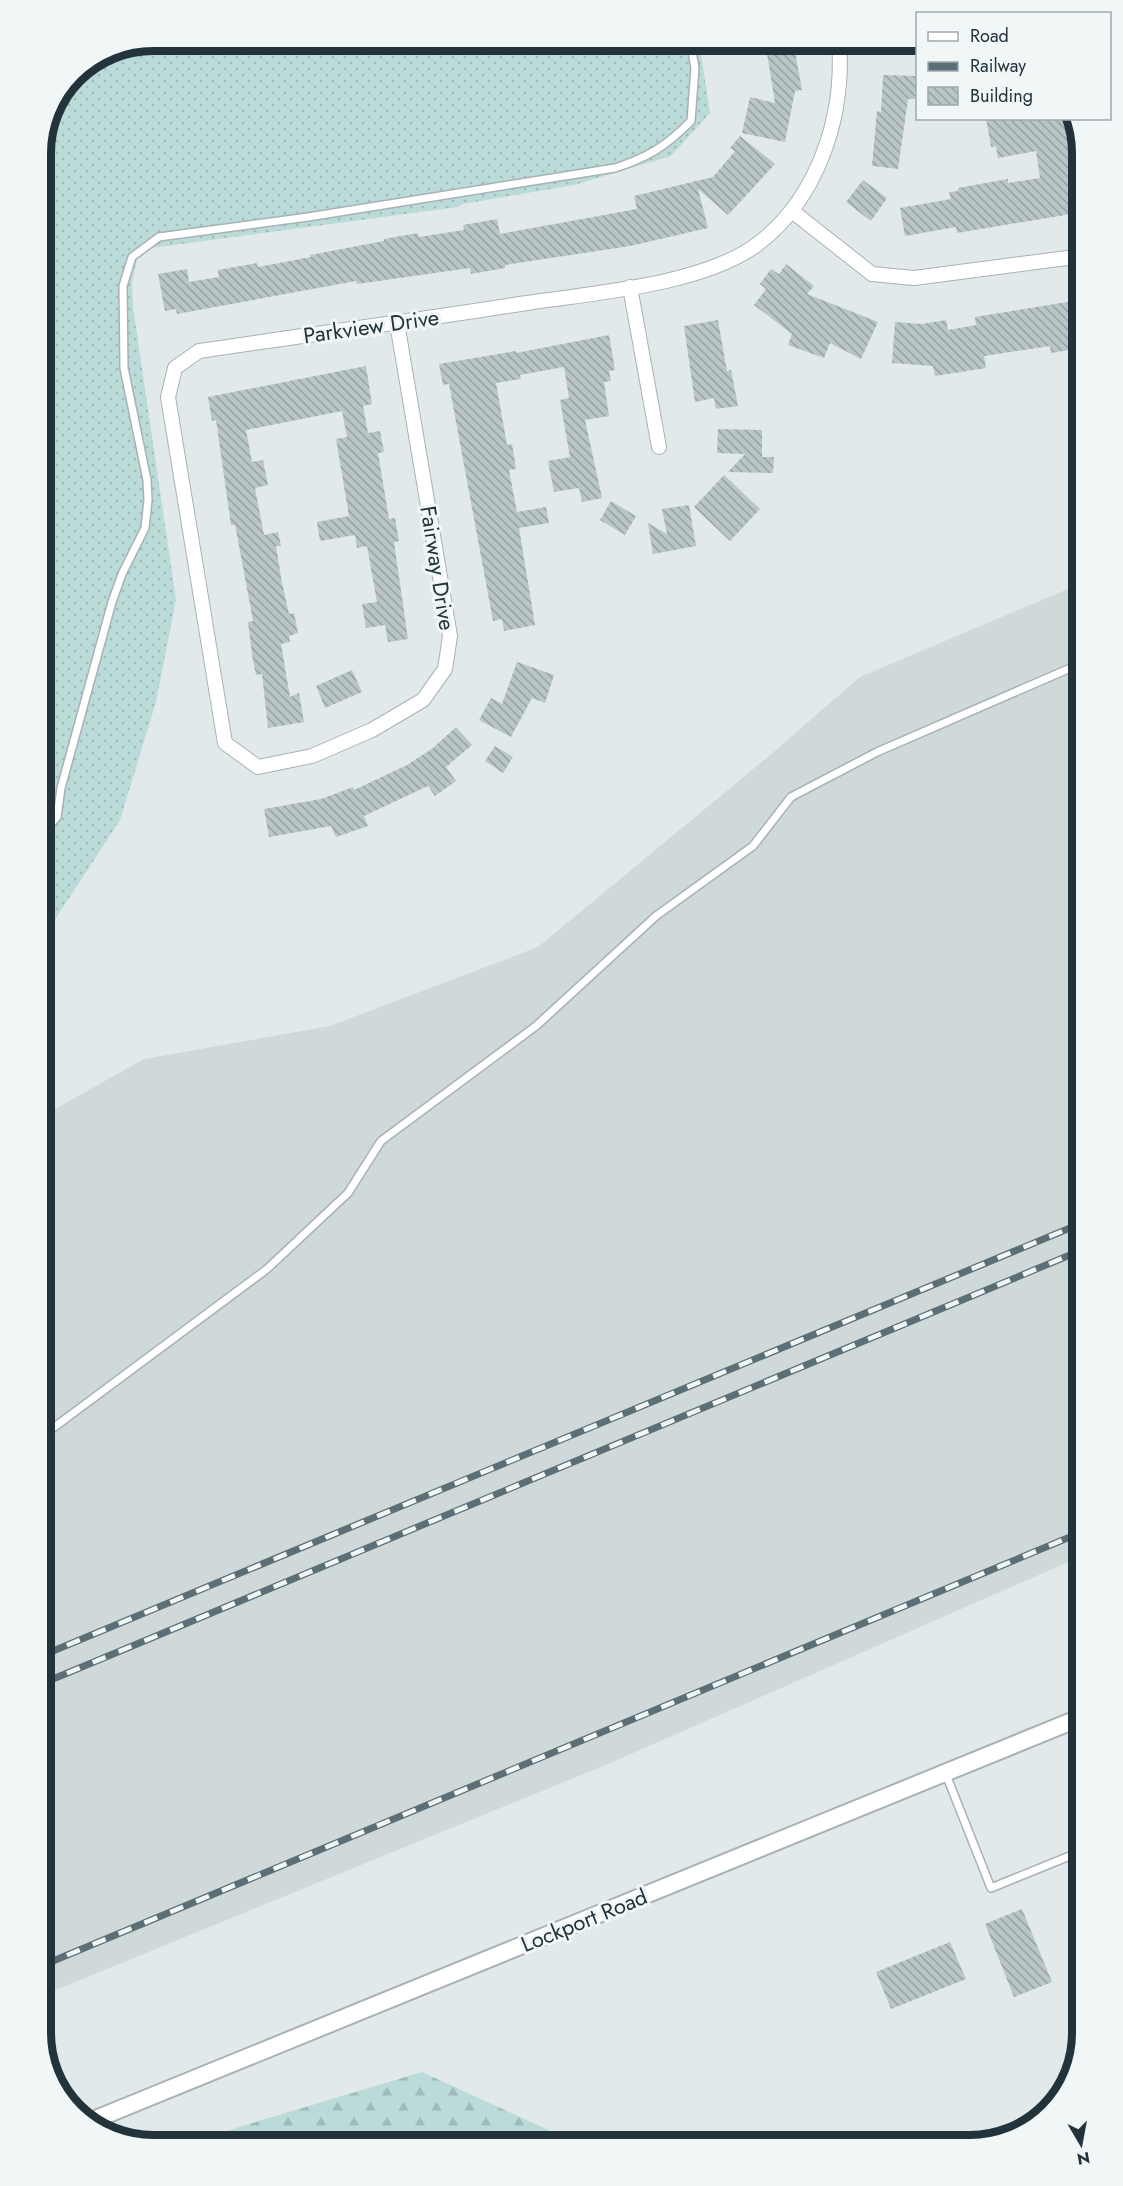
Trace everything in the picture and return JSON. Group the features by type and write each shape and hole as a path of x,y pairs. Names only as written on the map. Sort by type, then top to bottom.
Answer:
{"street":[{"name":"Parkview Drive","path":"258,767 225,743 168,397 175,368 199,351 630,287 709,269 754,246 792,211 821,161 840,87 840,51"},
{"path":"792,211 872,274 914,278 1072,257"},
{"path":"630,287 659,447"},
{"name":"Fairway Drive","path":"258,767 312,756 372,730 423,700 446,669 450,636 397,323"},
{"name":"Lockport Road","path":"98,2118 1072,1721"}],"lane":[{"path":"51,824 57,817 61,788 112,602 122,574 145,528 147,480 124,359 123,286 132,257 159,237 405,202 615,168 633,162 656,152 691,121 695,68 692,51"},
{"path":"51,1429 267,1269 348,1192 381,1141 536,1026 656,916 753,846 791,797 877,752 1072,668"},
{"path":"945,1772 991,1888 1072,1855"}],"shaded area":[{"path":"1072,587 1072,1560 608,1764 51,1992 51,1111 144,1059 330,1026 538,947 769,756 860,677"}],"green space":[{"path":"153,51 701,51 710,113 671,156 574,185 463,204 458,207 152,248 137,259 132,283 133,307 176,600 156,702 120,820 51,926 51,146 54,127 72,91 86,76 120,56"},
{"path":"422,2072 559,2135 243,2135 236,2128"},
{"path":"236,2128 243,2135 218,2135"}],"building":[{"path":"767,51 795,51 802,90 795,91 785,142 742,133 750,97 775,103"},
{"path":"883,75 916,76 915,99 908,99 898,169 872,166 877,111 881,112"},
{"path":"986,120 1066,120 1072,153 1072,214 957,233 956,227 905,236 900,208 951,199 949,192 958,191 958,188 1008,179 1008,183 1040,178 1036,151 998,158 996,146 991,147"},
{"path":"740,136 775,164 728,215 698,189 708,228 630,246 505,265 505,268 471,274 470,268 357,284 356,281 177,314 176,309 165,311 158,274 187,269 189,282 219,277 218,270 257,263 258,267 418,233 419,237 464,230 463,225 497,219 500,234 637,209 634,196 713,177 735,151 730,148"},
{"path":"863,180 887,198 871,221 846,202"},
{"path":"786,264 814,286 807,294 878,322 861,359 830,343 824,358 788,345 792,334 754,305 766,289 760,284 771,269 779,274"},
{"path":"1072,301 1072,350 1051,353 1050,346 984,356 986,368 935,376 933,366 892,363 895,322 922,324 946,320 948,330 976,325 975,317"},
{"path":"718,320 727,371 731,370 738,406 716,409 714,398 695,402 684,326"},
{"path":"609,335 615,370 609,371 611,381 604,382 609,416 585,420 602,498 582,502 579,488 554,492 548,461 570,457 560,400 569,398 564,367 520,375 521,379 496,383 507,445 512,444 516,469 509,470 517,512 546,507 549,523 519,528 535,625 504,631 502,619 493,621 449,384 443,385 439,364 516,351 516,353"},
{"path":"366,366 372,404 363,406 368,433 380,431 384,452 378,453 389,519 395,518 399,541 394,542 408,639 388,642 385,625 366,628 362,604 377,602 367,546 357,548 355,535 320,541 317,522 349,516 336,439 347,437 342,411 246,430 252,462 263,460 268,485 255,488 264,535 278,532 281,546 276,546 282,583 289,614 294,613 298,633 289,636 290,642 281,644 290,697 299,693 304,722 268,728 262,674 256,675 252,655 248,622 253,621 235,525 231,525 216,420 212,421 208,397"},
{"path":"718,429 762,430 762,457 774,457 773,473 728,472 745,454 717,453"},
{"path":"724,475 760,509 730,541 694,507"},
{"path":"611,501 636,516 625,535 600,520"},
{"path":"689,505 696,546 653,554 648,523 667,534 662,509"},
{"path":"517,662 554,675 545,703 532,698 511,737 479,720 491,698 502,704"},
{"path":"352,670 362,692 325,708 316,686"},
{"path":"456,727 472,745 446,767 456,781 435,796 428,786 364,816 368,826 336,837 331,826 269,837 264,809 321,799 353,787 354,790 407,765 433,748"},
{"path":"495,746 513,757 503,773 485,761"},
{"path":"1022,1909 1052,1982 1014,1997 985,1924"},
{"path":"950,1942 966,1979 891,2009 876,1972"}],"railway":[{"path":"51,1652 1072,1227"},
{"path":"51,1680 1072,1254"},
{"path":"51,1962 1072,1536"}]}
